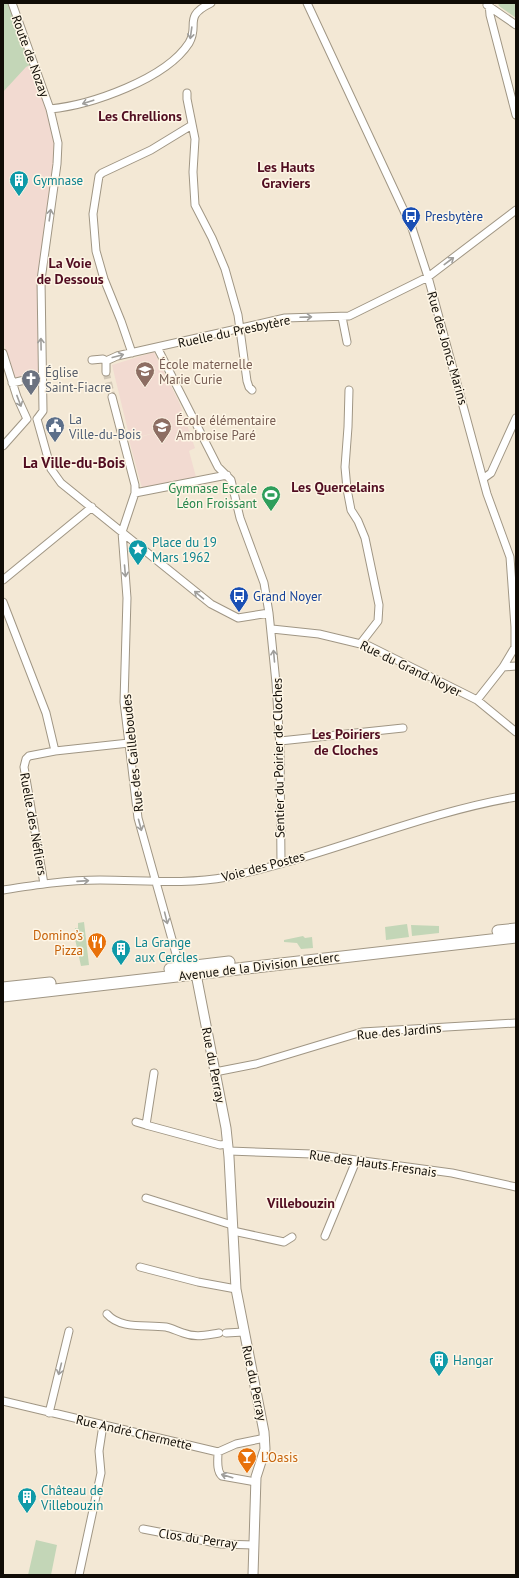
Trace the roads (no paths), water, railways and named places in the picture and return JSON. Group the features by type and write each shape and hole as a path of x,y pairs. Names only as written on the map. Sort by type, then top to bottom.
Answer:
{"main road":[{"name":"Avenue de la Division Leclerc","path":"3,988 516,929"},
{"name":"Avenue de la Division Leclerc","path":"3,996 516,937"}],"street":[{"name":"Route de Nozay","path":"12,3 50,109 58,143 41,280 43,411 37,420"},
{"path":"50,109 89,102 162,70 190,42 195,15 201,8 211,3"},
{"name":"Rue des Joncs Marins","path":"308,3 408,215 428,277 492,506 507,544 512,568 515,647 503,667 477,700"},
{"path":"487,4 516,25"},
{"path":"487,4 516,115"},
{"path":"187,93 192,125 196,139 193,172 195,205 225,268 240,328 247,381 252,390"},
{"path":"132,353 104,279 96,251 93,214 99,176 102,173 151,150 192,125"},
{"name":"Ruelle du Presbytère","path":"92,360 103,359 106,361 117,356 285,318 348,316 428,277 516,210"},
{"path":"342,317 348,342"},
{"name":"Sentier du Poirier de Cloches","path":"157,347 218,466 231,480 240,518 264,583 272,629 280,741 281,863"},
{"path":"3,353 12,383 27,419"},
{"path":"106,361 106,372"},
{"path":"3,369 12,383"},
{"path":"12,383 42,376"},
{"path":"349,390 345,467 347,489 351,510 358,521 364,538 379,605 378,621 361,643"},
{"path":"112,397 135,485 135,493 122,532"},
{"path":"484,478 491,473 516,418"},
{"path":"27,419 37,420 54,475 61,483 175,573 200,596 232,615 242,618 270,613"},
{"path":"3,446 27,419"},
{"path":"135,493 227,474"},
{"path":"3,580 92,507"},
{"name":"Rue des Cailleboudes","path":"122,532 127,598 124,702 138,818 175,956 180,968"},
{"path":"123,544 132,540"},
{"path":"3,602 46,713 55,751 129,742"},
{"name":"Rue du Grand Noyer","path":"272,629 319,634 361,643 477,700 516,732"},
{"path":"503,667 516,666"},
{"path":"280,741 403,728"},
{"name":"Ruelle des Néfliers","path":"44,884 24,767 26,759 29,756 55,751"},
{"name":"Voie des Postes","path":"3,890 44,884 98,880 210,880 281,863 419,820 492,801 516,797"},
{"path":"180,968 196,974"},
{"name":"Rue du Perray","path":"196,974 229,1151 236,1289 265,1438 265,1449 256,1477 253,1575"},
{"name":"Rue des Jardins","path":"215,1072 256,1064 362,1032 516,1023"},
{"path":"146,1125 154,1073"},
{"name":"Rue des Hauts Fresnais","path":"136,1122 220,1145 229,1151 301,1153 452,1173 516,1187"},
{"path":"325,1236 356,1161"},
{"path":"146,1198 232,1228 284,1242 292,1238"},
{"path":"140,1267 198,1282 236,1289"},
{"path":"107,1314 112,1319 143,1327 166,1327 192,1336 244,1332"},
{"path":"49,1412 69,1331"},
{"name":"Rue André Chermette","path":"3,1401 218,1452"},
{"path":"79,1575 101,1472 99,1451 103,1425"},
{"path":"256,1482 222,1476 219,1474 218,1452 236,1444 265,1438"},
{"name":"Clos du Perray","path":"143,1530 221,1544 254,1545"}],"tunnel":[{"path":"106,372 112,397"}],"place":[{"name":"Gymnase","path":"19,197"},
{"name":"Presbytère","path":"411,233"},
{"name":"École maternelle Marie Curie","path":"145,388"},
{"name":"Église Saint-Fiacre","path":"31,396"},
{"name":"La Ville-du-Bois","path":"55,443"},
{"name":"École élémentaire Ambroise Paré","path":"162,444"},
{"name":"Gymnase Escale Léon Froissant","path":"271,512"},
{"name":"Place du 19 Mars 1962","path":"138,566"},
{"name":"Grand Noyer","path":"239,613"},
{"name":"Domino’s Pizza","path":"97,959"},
{"name":"La Grange aux Cercles","path":"121,966"},
{"name":"Hangar","path":"439,1377"},
{"name":"L’Oasis","path":"247,1474"},
{"name":"Château de Villebouzin","path":"27,1514"}],"district":[{"name":"Les Chrellions","path":"140,116"},
{"name":"Les Hauts Graviers","path":"286,176"},
{"name":"La Voie de Dessous","path":"70,272"},
{"name":"La Ville-du-Bois","path":"74,463"},
{"name":"Les Quercelains","path":"338,487"},
{"name":"Les Poiriers de Cloches","path":"346,742"},
{"name":"Villebouzin","path":"301,1203"}]}
